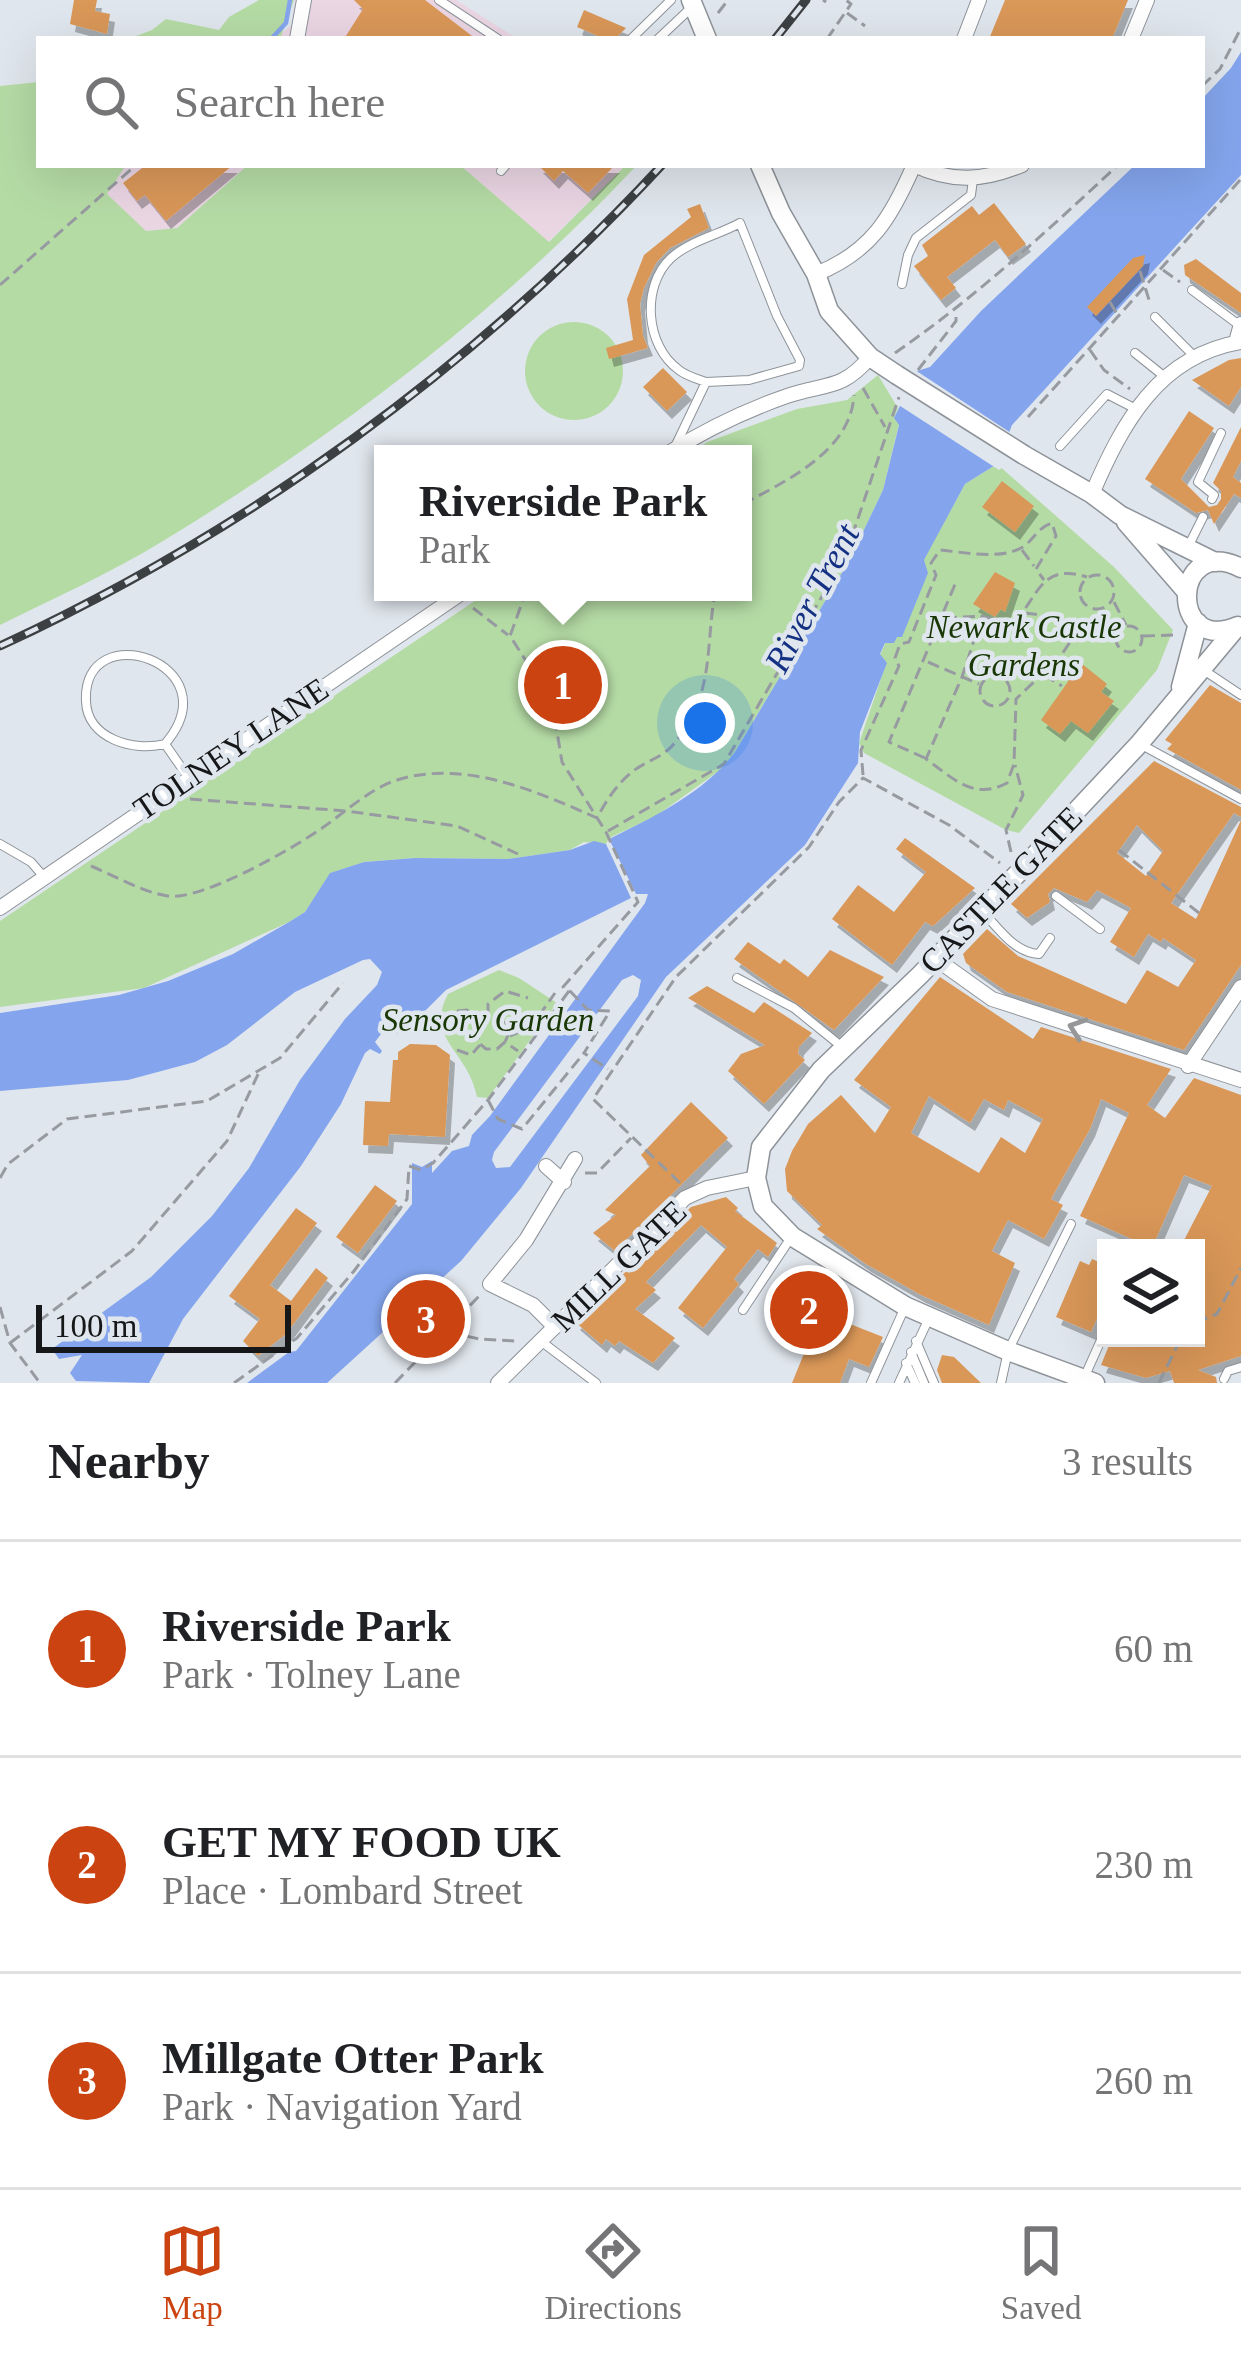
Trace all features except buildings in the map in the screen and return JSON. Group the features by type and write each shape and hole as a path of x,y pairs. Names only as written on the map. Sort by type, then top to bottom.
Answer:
{"main road":[{"path":"692,3 705,36"},
{"path":"761,168 829,311 874,361 1120,515 1187,548 1232,563"},
{"path":"1120,515 1186,591"},
{"path":"1180,692 1196,629 1186,591 1195,572 1232,563"},
{"path":"1196,629 1216,632 1239,626"},
{"name":"CASTLE GATE","path":"756,1178 760,1147 820,1070 982,910 1025,875 1239,626"},
{"path":"756,1178 764,1206 791,1236 905,1306 1008,1352 1089,1381"}],"street":[{"path":"298,36 304,0"},
{"path":"965,36 979,0"},
{"path":"1132,36 1148,0"},
{"path":"815,274 842,263 877,235 912,168"},
{"path":"921,168 945,178 973,179 1012,168"},
{"path":"1092,494 1138,403 1165,377 1196,358 1238,342 1241,325"},
{"path":"681,445 708,428 794,394 839,384 874,361"},
{"name":"TOLNEY LANE","path":"0,908 451,601"},
{"path":"936,959 992,999 1241,1080"},
{"path":"1188,1066 1241,987"},
{"path":"555,1327 533,1305 490,1284 575,1160"},
{"path":"546,1166 564,1182"},
{"name":"MILL GATE","path":"498,1383 665,1215 693,1195 756,1178"}],"lane":[{"path":"439,0 493,36"},
{"path":"634,36 671,0"},
{"path":"661,36 692,3"},
{"path":"902,284 910,245 971,194 973,179"},
{"path":"740,223 799,366 749,380 706,382 678,370 656,342 654,286 667,262 686,246 740,223"},
{"path":"1192,290 1241,325"},
{"path":"1155,317 1196,358"},
{"path":"1135,353 1165,377"},
{"path":"674,445 706,382"},
{"path":"1060,446 1107,394 1138,403"},
{"path":"1212,500 1214,495 1198,482 1221,433"},
{"path":"1187,548 1203,517"},
{"path":"120,654 142,654 160,664 178,684 183,696 181,717 165,745 124,744 97,727 88,713 86,691 95,671 108,660 120,654"},
{"path":"1201,668 1241,695"},
{"path":"1139,744 1241,799"},
{"path":"165,745 188,777"},
{"path":"0,844 32,862 44,877"},
{"path":"1056,896 1100,929"},
{"path":"982,910 1031,955 1039,954 1050,938"},
{"path":"737,978 794,1008 843,1048"},
{"path":"1001,1383 1008,1352 1071,1224"},
{"path":"743,1310 791,1236"},
{"path":"871,1383 905,1306"},
{"path":"902,1380 910,1352 930,1316"},
{"path":"916,1341 934,1383"},
{"path":"535,1346 596,1383"},
{"path":"1089,1381 1100,1347"},
{"path":"910,1352 924,1383"},
{"path":"906,1364 915,1383"},
{"path":"1225,1379 1228,1371 1241,1367"}],"path":[{"path":"829,36 851,4 846,0"},
{"path":"846,12 865,26"},
{"path":"1205,83 1220,69 1241,28"},
{"path":"0,285 133,168"},
{"path":"874,361 956,311 1115,168"},
{"path":"1028,417 1241,179"},
{"path":"1162,268 1192,290"},
{"path":"1140,271 1155,317"},
{"path":"1110,302 1119,316"},
{"path":"606,832 724,764 845,557 903,382 956,321 956,311"},
{"path":"1089,349 1138,403"},
{"path":"855,375 886,428"},
{"path":"752,499 797,474 829,448 853,409 855,375"},
{"path":"863,778 860,751 899,666 895,658 900,644 909,643 936,575 931,563 940,550 991,554 1021,549 1042,526 1056,526 1056,536 1036,569"},
{"path":"1021,549 1044,580"},
{"path":"943,618 982,616 1012,625 1044,580 1067,571 1109,579 1113,601 1127,626"},
{"path":"1087,577 1079,592 1088,607 1104,608 1113,601"},
{"path":"956,582 889,742 926,759 960,785 986,791 1007,783 1014,764"},
{"path":"469,601 510,636 553,701 562,762 606,832 638,902 563,987 588,1010 610,1011 584,1053 522,1129 498,1119 488,1100"},
{"path":"510,636 523,601"},
{"path":"597,818 632,771 668,750 692,716 710,664 714,601"},
{"path":"1023,613 1059,616 1078,630 1116,637"},
{"path":"926,759 962,677 982,616"},
{"path":"1116,637 1127,626"},
{"path":"1116,637 1120,649 1129,653 1140,647 1142,637 1136,627 1127,626"},
{"path":"1142,637 1196,629"},
{"path":"1025,875 1006,830 1023,795 1014,764 1016,700 1078,630"},
{"path":"926,661 981,685"},
{"path":"1043,674 1062,686"},
{"path":"988,677 1002,677 1009,684 1009,697 991,706 982,700 981,685 988,677"},
{"path":"1009,697 1016,700"},
{"path":"73,859 171,897 211,887 265,863 393,782 431,775 483,777 538,791 597,818"},
{"path":"863,778 949,825 1025,875"},
{"path":"693,1195 593,1099 676,977 808,848 839,802 863,778"},
{"path":"158,798 346,811 457,826 518,854"},
{"path":"1119,850 1199,913"},
{"path":"0,1178 8,1164 68,1120 207,1101 280,1058 343,983"},
{"path":"488,1017 488,1004 498,994 512,990 528,998"},
{"path":"234,1383 297,1338 407,1199 410,1166 421,1170 433,1163 488,1100 569,991"},
{"path":"508,1035 531,1028 555,993"},
{"path":"458,1011 467,1010 480,1021"},
{"path":"488,1017 506,1023 508,1035 497,1049 480,1044 476,1031 480,1021 488,1017"},
{"path":"505,1042 521,1053"},
{"path":"457,1050 471,1055 480,1044"},
{"path":"584,1053 610,1070"},
{"path":"10,1343 132,1251 227,1141 260,1070"},
{"path":"564,1182 597,1173 632,1136"},
{"path":"1205,1318 1217,1313 1241,1268"},
{"path":"395,1383 490,1284"},
{"path":"0,1307 10,1343 40,1383"},
{"path":"417,1322 446,1333 513,1339 535,1346"},
{"path":"0,1339 10,1343"},
{"path":"1160,1383 1177,1347"}],"shaded area":[{"path":"295,0 456,0 513,36 278,36 292,25"},
{"path":"124,168 245,168 177,228 145,231 107,194"},
{"path":"463,168 623,168 548,242"}],"green space":[{"path":"259,0 294,0 281,36 136,36 166,19 219,30 229,17"},
{"path":"36,82 36,168 124,168 107,194 146,231 177,228 245,168 463,168 549,242 623,168 634,168 472,321 352,415 163,541 0,625 0,86"},
{"path":"574,322 593,325 609,336 620,352 620,390 609,406 593,417 574,420 555,417 539,406 528,390 525,371 528,352 539,336 555,325"},
{"path":"878,375 898,408 894,418 899,424 883,490 849,561 723,768 656,816 609,838 606,844 584,842 570,850 508,859 364,862 331,873 305,912 289,922 144,988 0,1007 0,921 475,601 752,601 752,445 703,445 797,409 847,400"},
{"name":"Newark Castle Gardens","path":"997,464 1114,567 1173,630 1157,670 1019,833 864,753 859,743 886,664 880,655 923,560 965,484"},
{"name":"Sensory Garden","path":"499,970 557,1003 488,1098 477,1097 444,1034 442,1009 448,994"},
{"path":"433,1290 456,1314 419,1347 396,1325"}],"water":[{"path":"1241,52 1241,175 1012,425 997,464 965,484 924,560 928,573 902,637 885,643 880,654 887,663 860,732 858,763 805,845 666,977 521,1188 461,1261 327,1383 247,1383 296,1351 412,1204 412,1163 422,1167 432,1161 432,1173 452,1151 469,1146 472,1135 645,903 648,894 636,894 609,839 694,791 735,752 849,561 883,490 899,425 894,418 917,371 930,367 981,311 1132,168 1205,168 1205,96","holes":["633,975 641,980 638,996 510,1167 496,1168 494,1152 622,980"]},
{"path":"594,841 606,844 631,898 446,990 403,1033 381,1034 375,1042 382,1051 365,1053 341,1104 301,1166 183,1319 149,1383 76,1381 70,1373 82,1355 59,1359 52,1349 151,1277 212,1216 249,1168 300,1080 377,985 382,972 370,959 363,960 295,992 227,1045 195,1062 128,1080 0,1091 0,1013 119,995 168,981 233,954 289,922 305,912 330,873 364,862 508,859 570,850"}],"pier":[{"path":"912,368 1014,435 1003,467 999,470 894,402"}],"waterway":[{"path":"274,36 286,23 290,0"}],"railway":[{"path":"777,36 806,0"},
{"path":"0,646 182,551 355,438 515,309 659,168"}],"place":[{"name":"Riverside Park","path":"563,685"},
{"name":"GET MY FOOD UK","path":"809,1310"},
{"name":"Millgate Otter Park","path":"426,1319"}],"water label":[{"name":"River Trent","path":"812,598"}]}
